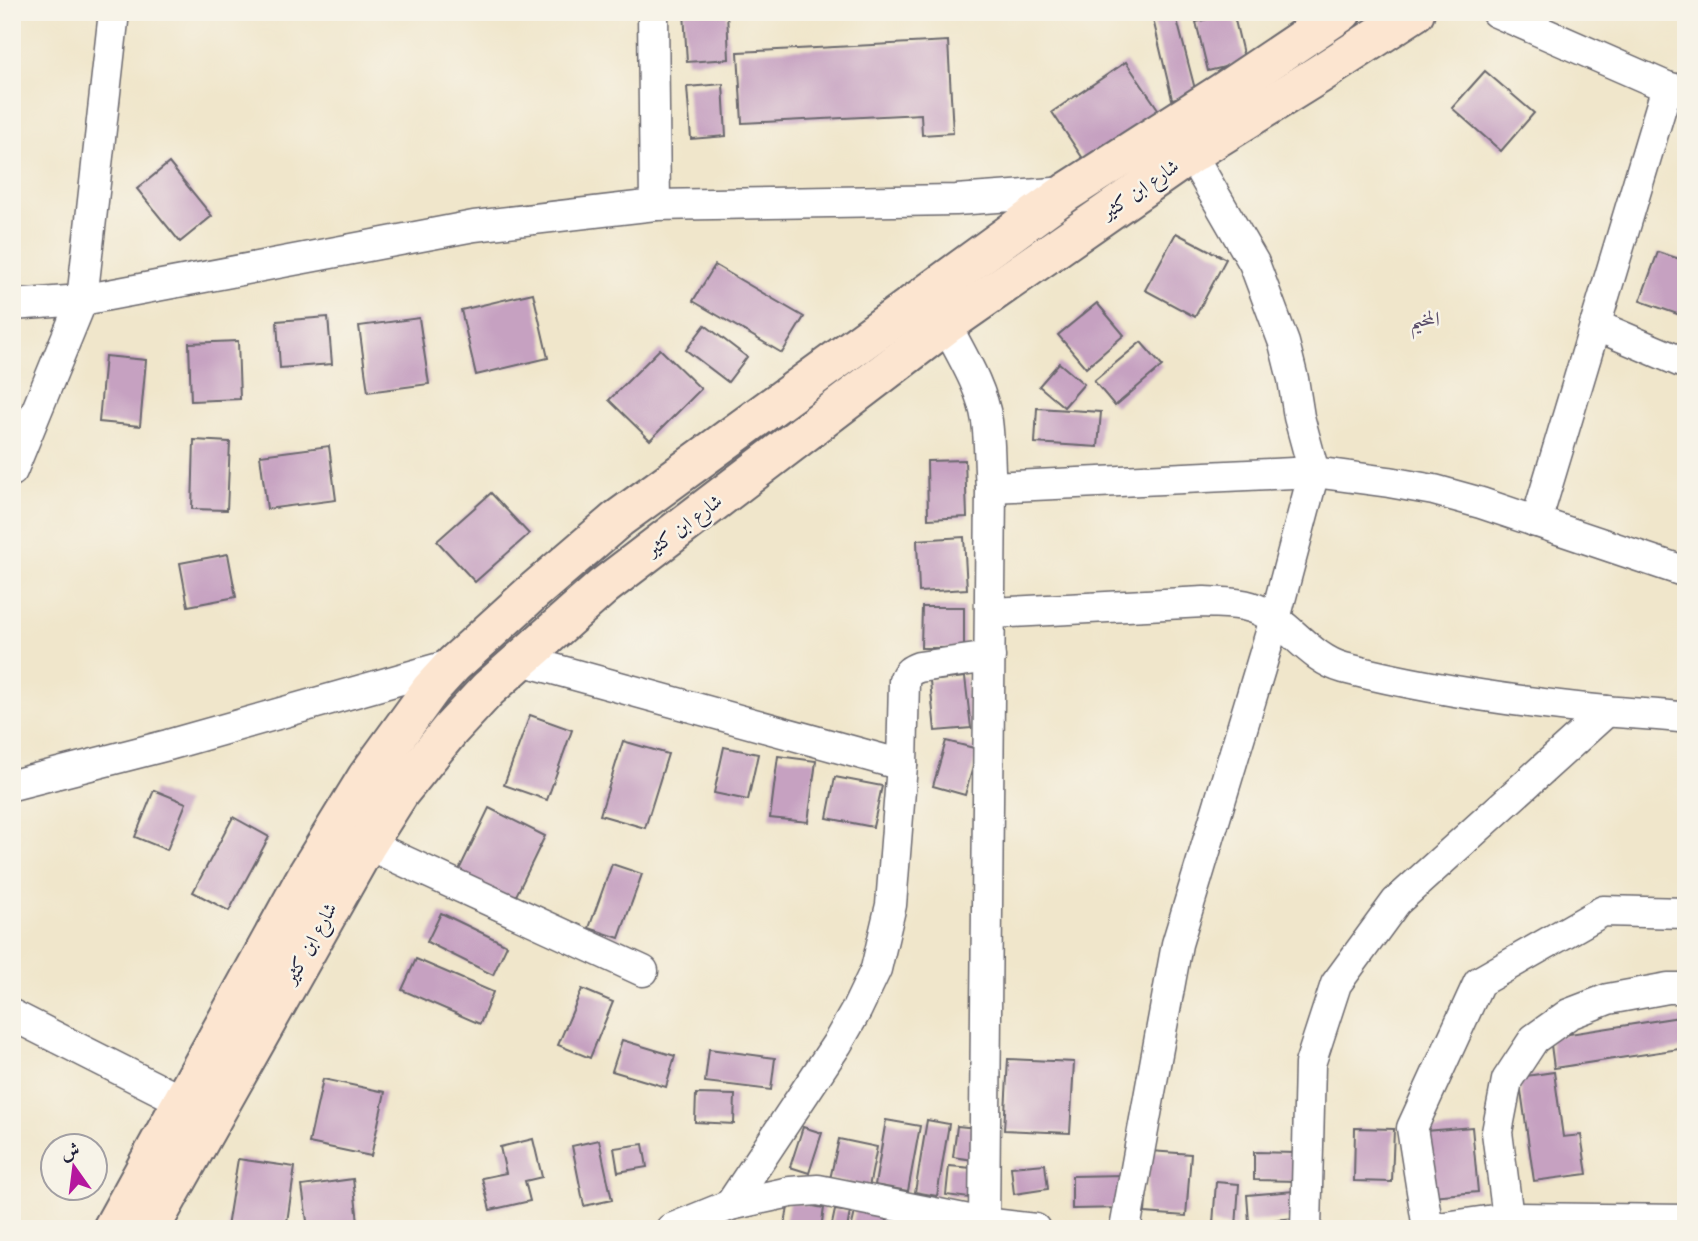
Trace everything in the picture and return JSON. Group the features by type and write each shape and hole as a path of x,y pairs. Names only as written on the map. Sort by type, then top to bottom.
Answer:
{"street":[{"path":"12,471 82,300 114,12"},
{"path":"653,12 655,205"},
{"name":"شارع ابن كثير","path":"112,1229 308,873 360,788 430,689 454,664 618,519 1067,192 1342,12"},
{"name":"شارع ابن كثير","path":"150,1229 367,844 400,792 450,730 488,689 604,586 946,325 1191,154 1415,12"},
{"path":"1496,12 1676,89 1595,325 1536,522"},
{"path":"1125,1229 1177,944 1275,620 1314,472 1299,417 1284,343 1254,264 1191,154"},
{"path":"12,305 82,300 474,226 655,205 956,200 1067,192"},
{"path":"946,325 976,384 982,402 987,421 991,487 983,1226"},
{"path":"1595,325 1686,365"},
{"path":"991,487 1314,472 1434,490 1482,503 1686,572"},
{"path":"991,613 1204,602 1238,604 1253,607 1275,620 1314,652 1340,667 1454,692 1686,718"},
{"path":"730,1205 837,1044 858,1009 876,969 891,905 902,765 903,688 906,675 919,667 990,657"},
{"path":"521,660 902,765"},
{"path":"12,785 168,745 454,664"},
{"path":"1306,1229 1310,1064 1336,984 1396,902 1607,711"},
{"path":"367,844 643,971"},
{"path":"1686,913 1603,911 1479,982 1412,1128 1429,1229 1508,1218 1686,1220"},
{"path":"1508,1218 1497,1132 1507,1080 1534,1040 1569,1014 1608,999 1668,988 1686,988"},
{"path":"12,1014 182,1101"},
{"path":"671,1229 730,1205 790,1192 818,1190 983,1226 1035,1229"}],"building":[{"path":"684,12 727,12 729,59 687,62"},
{"path":"1175,12 1196,93 1172,99 1152,15"},
{"path":"1233,12 1245,62 1208,71 1196,22"},
{"path":"948,41 953,133 922,135 921,114 742,123 738,52"},
{"path":"1126,62 1160,112 1086,163 1052,112"},
{"path":"1485,71 1534,113 1501,151 1452,108"},
{"path":"723,84 726,136 691,139 687,87"},
{"path":"169,163 212,216 180,242 137,189"},
{"path":"1176,233 1226,259 1195,317 1145,290"},
{"path":"1658,252 1686,261 1686,317 1640,301"},
{"path":"715,265 804,317 782,353 693,301"},
{"path":"533,293 548,358 476,375 461,310"},
{"path":"1097,303 1124,335 1086,368 1058,335"},
{"path":"328,317 332,364 280,368 277,321"},
{"path":"419,318 429,384 368,392 359,326"},
{"path":"705,325 747,357 728,382 686,350"},
{"path":"238,341 240,399 191,401 189,343"},
{"path":"1141,342 1162,366 1115,406 1094,381"},
{"path":"660,349 701,389 650,440 609,400"},
{"path":"105,356 146,360 140,426 99,422"},
{"path":"1059,363 1084,384 1064,407 1039,386"},
{"path":"1037,408 1101,412 1098,447 1035,443"},
{"path":"194,440 230,442 227,510 192,509"},
{"path":"329,446 336,500 267,509 260,455"},
{"path":"965,460 967,517 928,519 927,461"},
{"path":"491,493 529,534 475,582 437,541"},
{"path":"964,537 967,589 919,592 917,540"},
{"path":"228,554 236,597 188,606 180,563"},
{"path":"922,607 964,607 964,648 921,648"},
{"path":"965,677 971,728 935,731 930,681"},
{"path":"530,715 572,730 547,800 504,785"},
{"path":"623,741 668,754 645,828 600,815"},
{"path":"946,741 978,749 965,795 933,786"},
{"path":"724,747 758,754 748,800 714,793"},
{"path":"778,756 816,761 808,822 770,818"},
{"path":"835,777 882,786 873,827 827,818"},
{"path":"154,790 186,803 167,850 135,837"},
{"path":"489,808 545,836 513,902 457,874"},
{"path":"233,817 269,837 229,911 193,892"},
{"path":"612,864 642,874 619,938 589,928"},
{"path":"441,913 507,945 493,975 427,942"},
{"path":"416,959 493,992 480,1024 402,990"},
{"path":"582,989 613,1002 590,1058 558,1045"},
{"path":"1686,1016 1686,1048 1554,1068 1550,1037"},
{"path":"622,1040 675,1056 666,1087 612,1071"},
{"path":"709,1049 775,1058 771,1090 705,1082"},
{"path":"1008,1059 1074,1062 1070,1133 1004,1130"},
{"path":"1554,1072 1563,1137 1581,1135 1587,1174 1534,1181 1519,1077"},
{"path":"323,1079 385,1092 371,1156 309,1143"},
{"path":"696,1094 735,1095 734,1124 695,1122"},
{"path":"886,1120 920,1126 908,1191 875,1185"},
{"path":"927,1120 949,1124 937,1196 915,1192"},
{"path":"957,1126 977,1128 973,1160 953,1157"},
{"path":"803,1127 822,1133 809,1173 790,1167"},
{"path":"1472,1127 1478,1192 1431,1196 1425,1131"},
{"path":"1355,1128 1394,1129 1392,1182 1354,1181"},
{"path":"533,1139 542,1177 525,1181 530,1201 490,1210 482,1178 506,1173 500,1147"},
{"path":"839,1139 877,1147 869,1187 830,1179"},
{"path":"599,1140 612,1200 584,1206 572,1146"},
{"path":"643,1144 647,1167 618,1172 614,1148"},
{"path":"1150,1151 1191,1154 1186,1216 1145,1213"},
{"path":"1254,1152 1296,1153 1296,1181 1254,1180"},
{"path":"238,1159 295,1167 286,1229 227,1227"},
{"path":"1045,1164 1048,1189 1014,1194 1011,1167"},
{"path":"949,1166 972,1168 969,1198 946,1195"},
{"path":"1124,1175 1125,1208 1072,1209 1072,1176"},
{"path":"353,1179 358,1222 308,1228 302,1186"},
{"path":"1216,1182 1239,1184 1236,1227 1213,1224"},
{"path":"1294,1191 1296,1218 1249,1222 1247,1195"},
{"path":"789,1202 824,1208 821,1229 784,1229"},
{"path":"857,1204 889,1211 885,1229 851,1229"},
{"path":"835,1210 850,1212 847,1229 831,1229"},
{"path":"901,1223 930,1227 930,1229 900,1229"}],"district":[{"name":"المخيم","path":"1425,318"}]}
